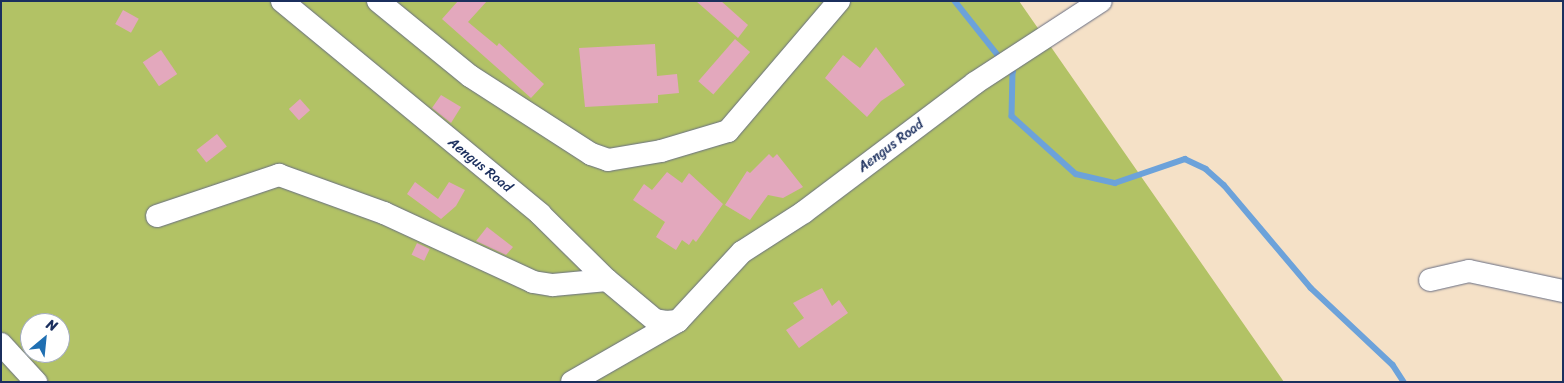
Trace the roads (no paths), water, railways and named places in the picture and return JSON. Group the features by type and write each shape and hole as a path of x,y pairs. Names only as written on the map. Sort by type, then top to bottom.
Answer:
{"street":[{"name":"Aengus Road","path":"282,1 540,214 607,280 655,320 678,321"},
{"path":"378,1 470,76 591,154 608,160 661,151 728,131 840,1"},
{"name":"Aengus Road","path":"572,382 678,321 742,252 804,212 994,70 1101,1"},
{"path":"157,216 279,175 384,213 533,282 553,284 607,280"},
{"path":"1430,280 1468,271 1563,291"},
{"path":"1,344 36,382"}],"waterway":[{"path":"955,1 1002,60"},
{"path":"1008,67 1013,72 1012,116 1076,174 1115,183 1185,159 1206,169 1224,185 1311,288 1393,365 1404,382"}]}
